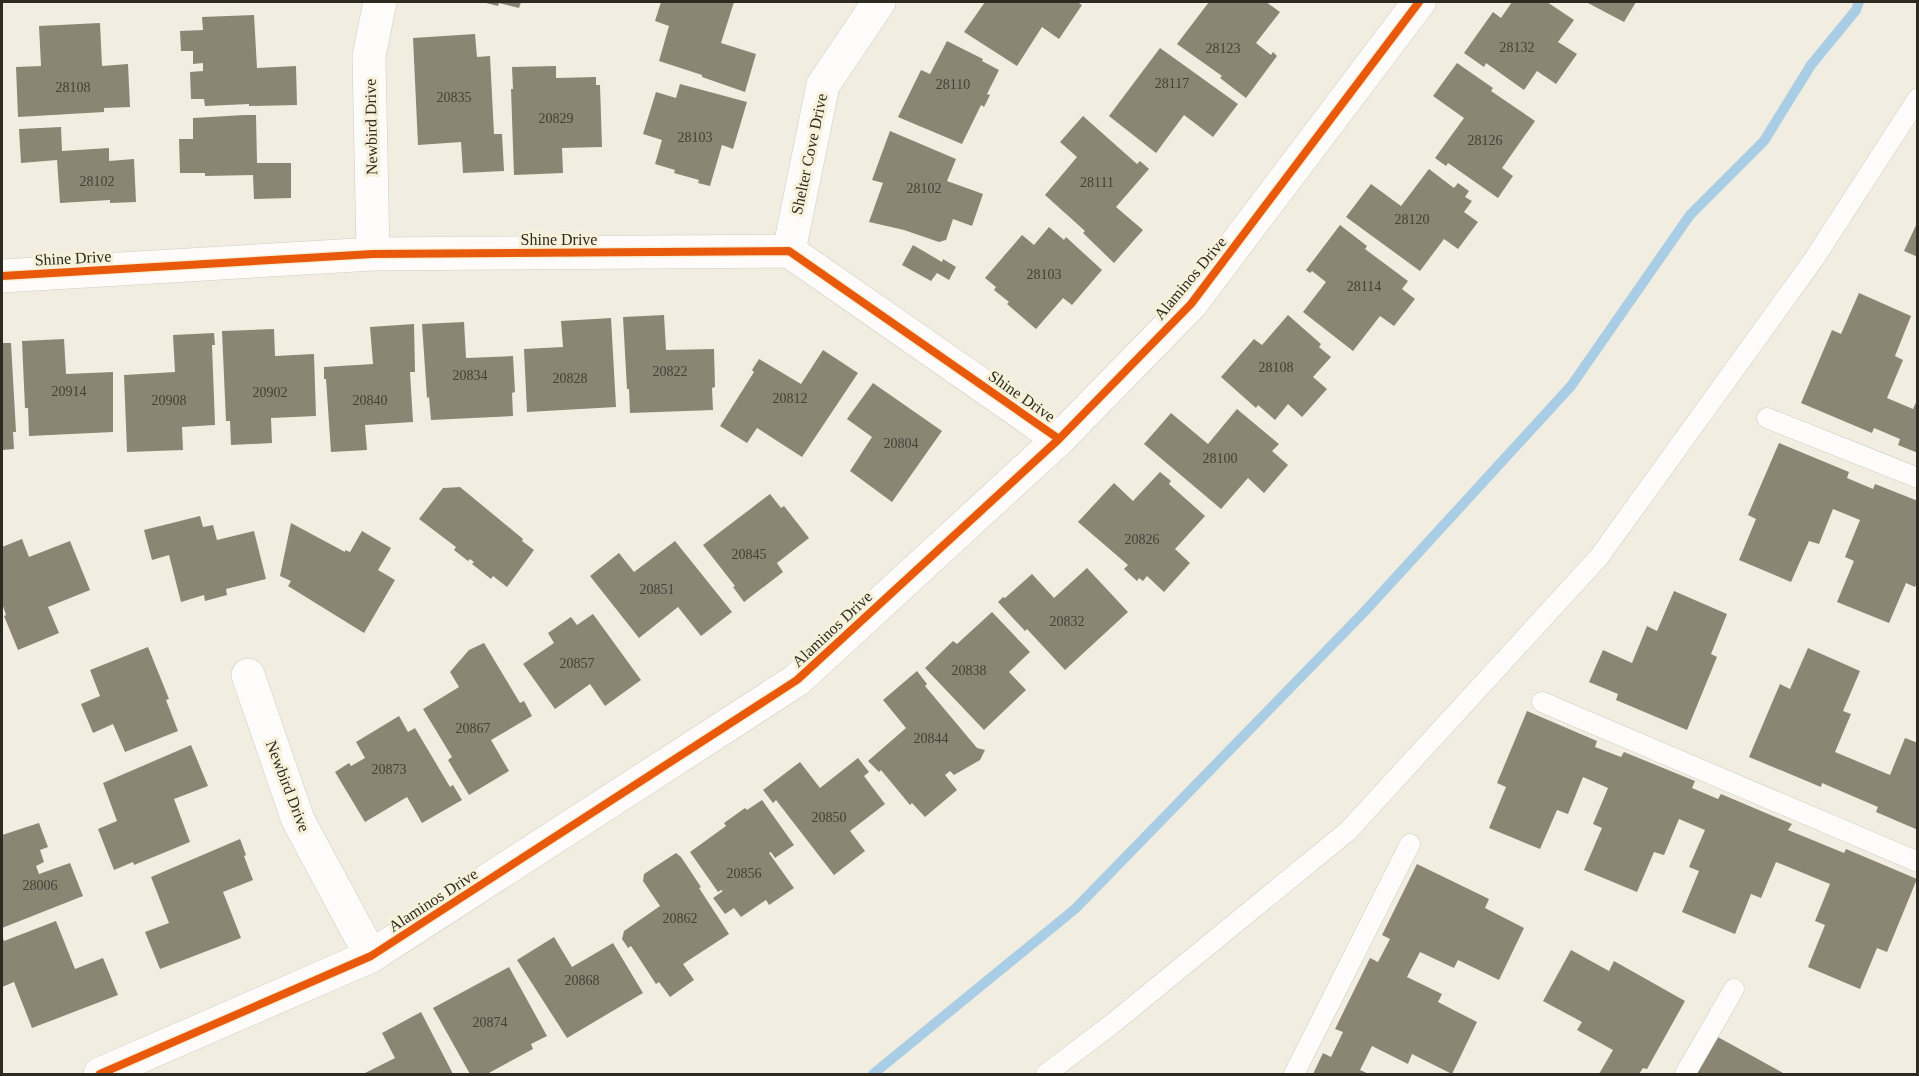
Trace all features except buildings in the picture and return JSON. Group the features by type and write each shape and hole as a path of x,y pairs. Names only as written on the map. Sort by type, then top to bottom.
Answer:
{"street":[{"name":"Newbird Drive","path":"373,254 369,56 380,2"},
{"name":"Shelter Cove Drive","path":"789,251 823,85 879,2"},
{"name":"Alaminos Drive","path":"100,1074 371,956 797,680 1059,439 1191,304 1419,2"},
{"name":"Shine Drive","path":"2,276 373,254 789,251 1059,439"},
{"name":"Newbird Drive","path":"248,675 298,820 371,956"}],"lane":[{"path":"1046,1074 1112,1024 1348,831 1599,557 1814,259 1917,98"},
{"path":"1767,418 1917,478"},
{"path":"1542,702 1917,862"},
{"path":"1294,1074 1410,844"},
{"path":"1685,1074 1734,989"}],"waterway":[{"path":"873,1074 1075,909 1365,611 1571,386 1690,215 1764,141 1811,65 1856,10 1859,2"}],"cycle path":[{"path":"100,1074 371,956 797,680 1059,439 1191,304 1419,2"},
{"path":"2,276 373,254 789,251 1059,439"}]}
